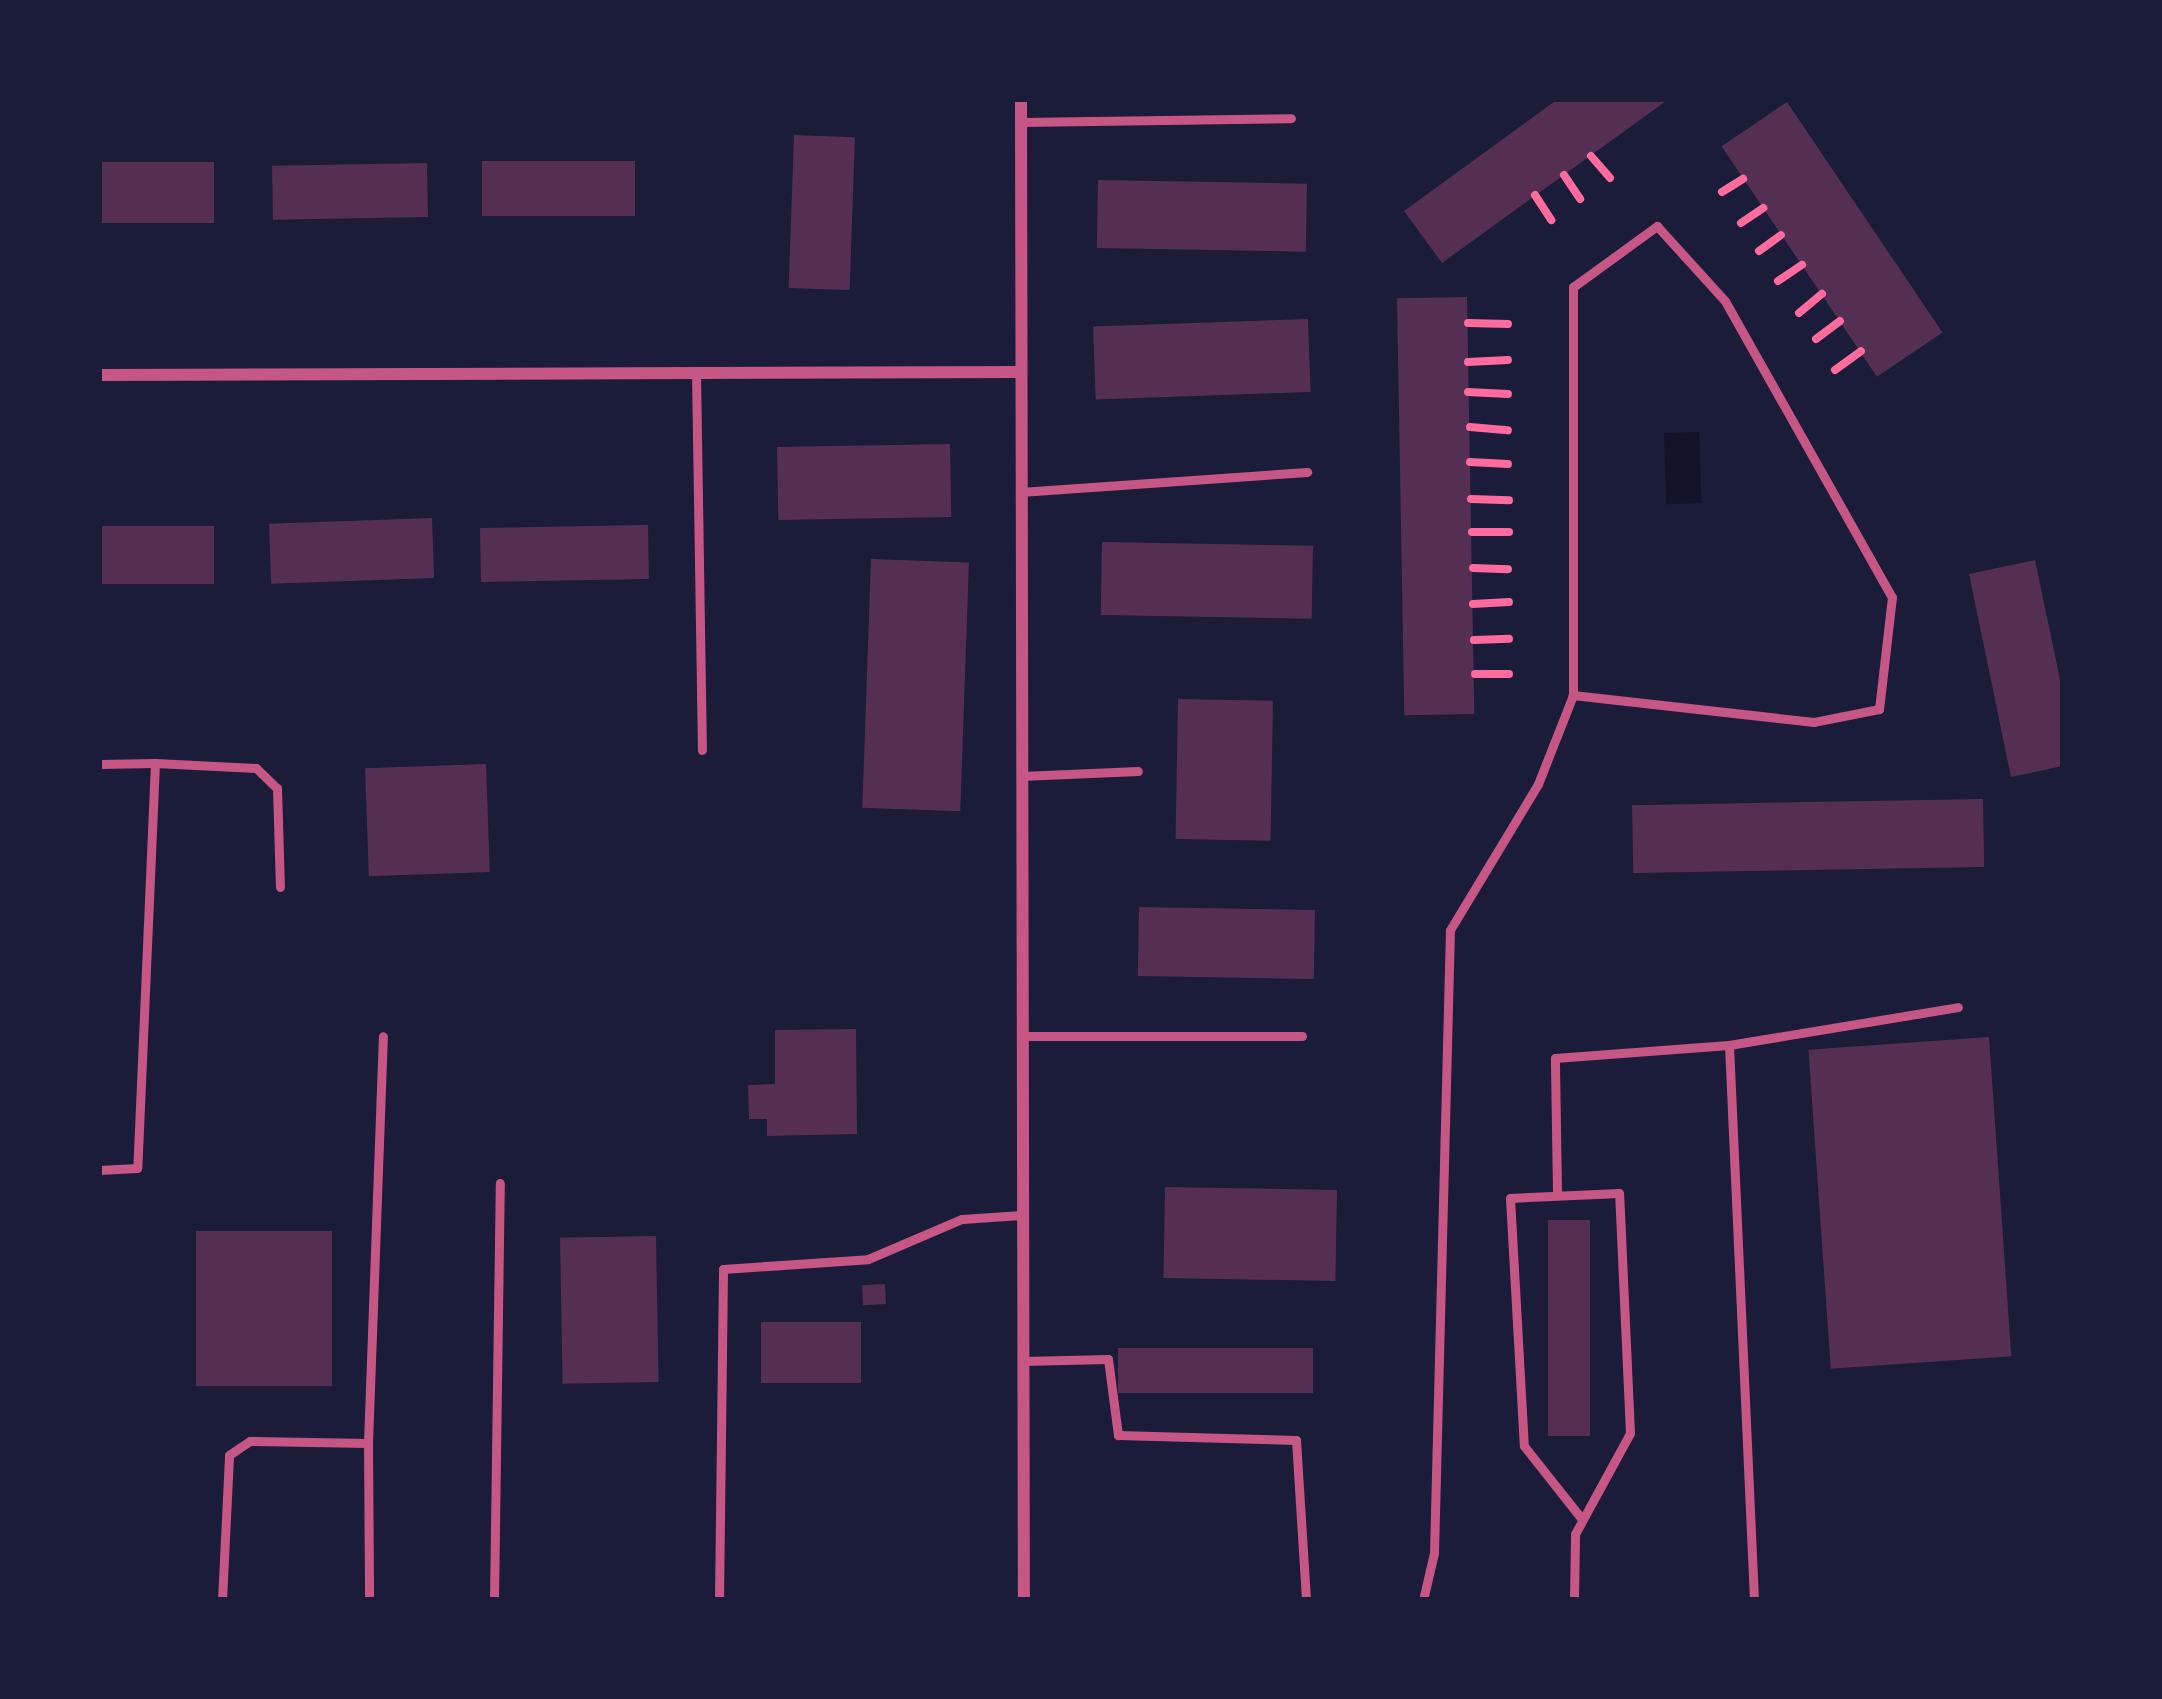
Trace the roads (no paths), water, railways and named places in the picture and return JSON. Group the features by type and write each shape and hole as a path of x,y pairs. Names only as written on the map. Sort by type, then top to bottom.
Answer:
{"street":[{"path":"1021,99 1024,1600"},
{"path":"99,375 1020,372"}],"lane":[{"path":"1021,122 1292,118"},
{"path":"1423,1600 1434,1553 1450,930 1538,784 1574,695 1573,287 1657,226 1725,301 1892,597 1879,709 1814,722 1574,695"},
{"path":"696,373 702,750"},
{"path":"1020,492 1307,472"},
{"path":"99,1170 136,1168 155,763"},
{"path":"99,764 256,768 277,788 280,887"},
{"path":"1021,776 1138,771"},
{"path":"1557,1192 1555,1058 1729,1045 1958,1007"},
{"path":"370,1600 368,1442 383,1036"},
{"path":"1022,1036 1302,1036"},
{"path":"1729,1045 1754,1600"},
{"path":"494,1600 500,1183"},
{"path":"1574,1600 1580,1518 1630,1432 1619,1192 1510,1198 1524,1446 1580,1518"},
{"path":"719,1600 724,1269 868,1259 962,1219 1023,1215"},
{"path":"1023,1361 1108,1359 1118,1435 1296,1440 1306,1600"},
{"path":"222,1600 229,1455 250,1441 368,1442"}]}
